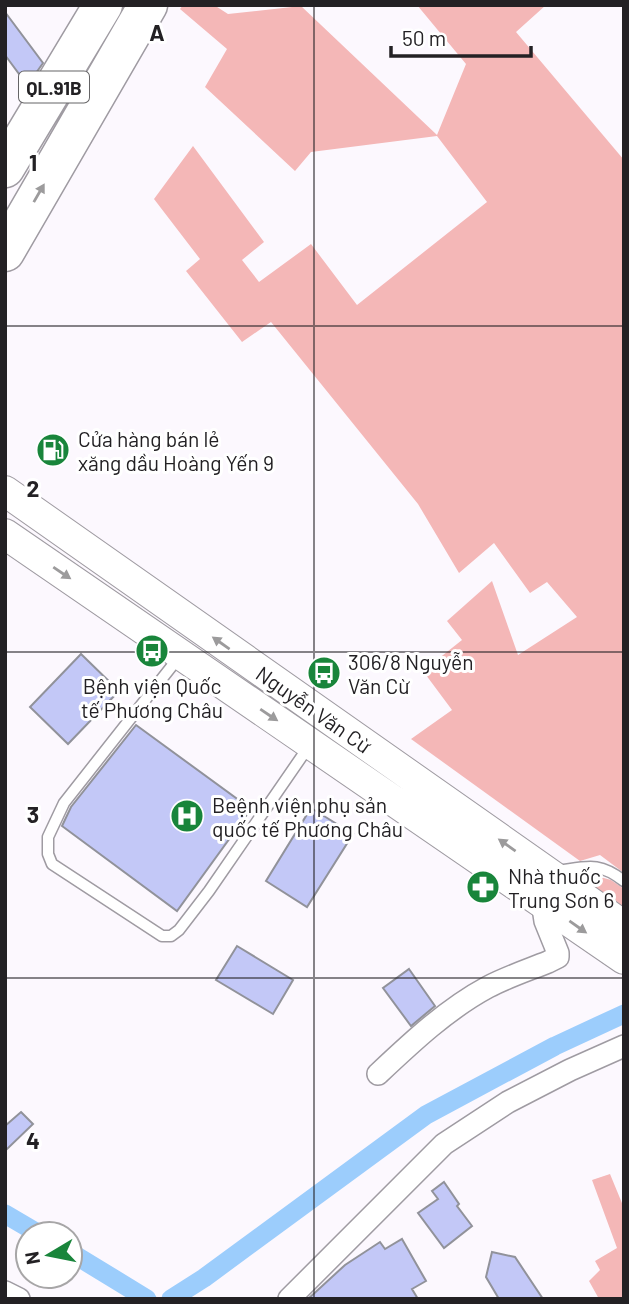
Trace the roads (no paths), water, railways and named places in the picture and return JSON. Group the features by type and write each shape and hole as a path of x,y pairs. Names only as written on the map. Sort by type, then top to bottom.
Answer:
{"highway":[{"name":"QL.91B","path":"5,168 103,5"},
{"name":"QL.91B","path":"5,252 148,5"}],"main road":[{"name":"Nguyễn Văn Cừ","path":"5,491 419,800 545,887 624,959"},
{"name":"Nguyễn Văn Cừ","path":"5,534 311,744 419,800"},
{"name":"Nguyễn Văn Cừ","path":"545,887 624,926"}],"street":[{"path":"378,1074 449,1012 488,987 558,957 545,921 545,887"},
{"path":"289,1299 444,1144 508,1102 624,1046"},
{"path":"5,1292 19,1299"}],"lane":[{"path":"181,654 64,803 48,838 48,854 52,864 162,936 171,936 179,930 209,891 311,744"},
{"path":"545,887 591,867 605,869 624,881"}],"waterway":[{"path":"171,1299 204,1278 426,1115 555,1046 624,1014"},
{"path":"5,1214 15,1220"},
{"path":"84,1261 147,1299"}],"place":[{"name":"Cửa hàng bán lẻ xăng dầu Hoàng Yến 9","path":"53,450"},
{"name":"Bệnh viện Quốc tế Phương Châu","path":"152,651"},
{"name":"306/8 Nguyễn Văn Cừ","path":"324,673"},
{"name":"Beệnh viện phụ sản quốc tế Phương Châu","path":"187,816"},
{"name":"Nhà thuốc Trung Sơn 6","path":"483,887"}]}
